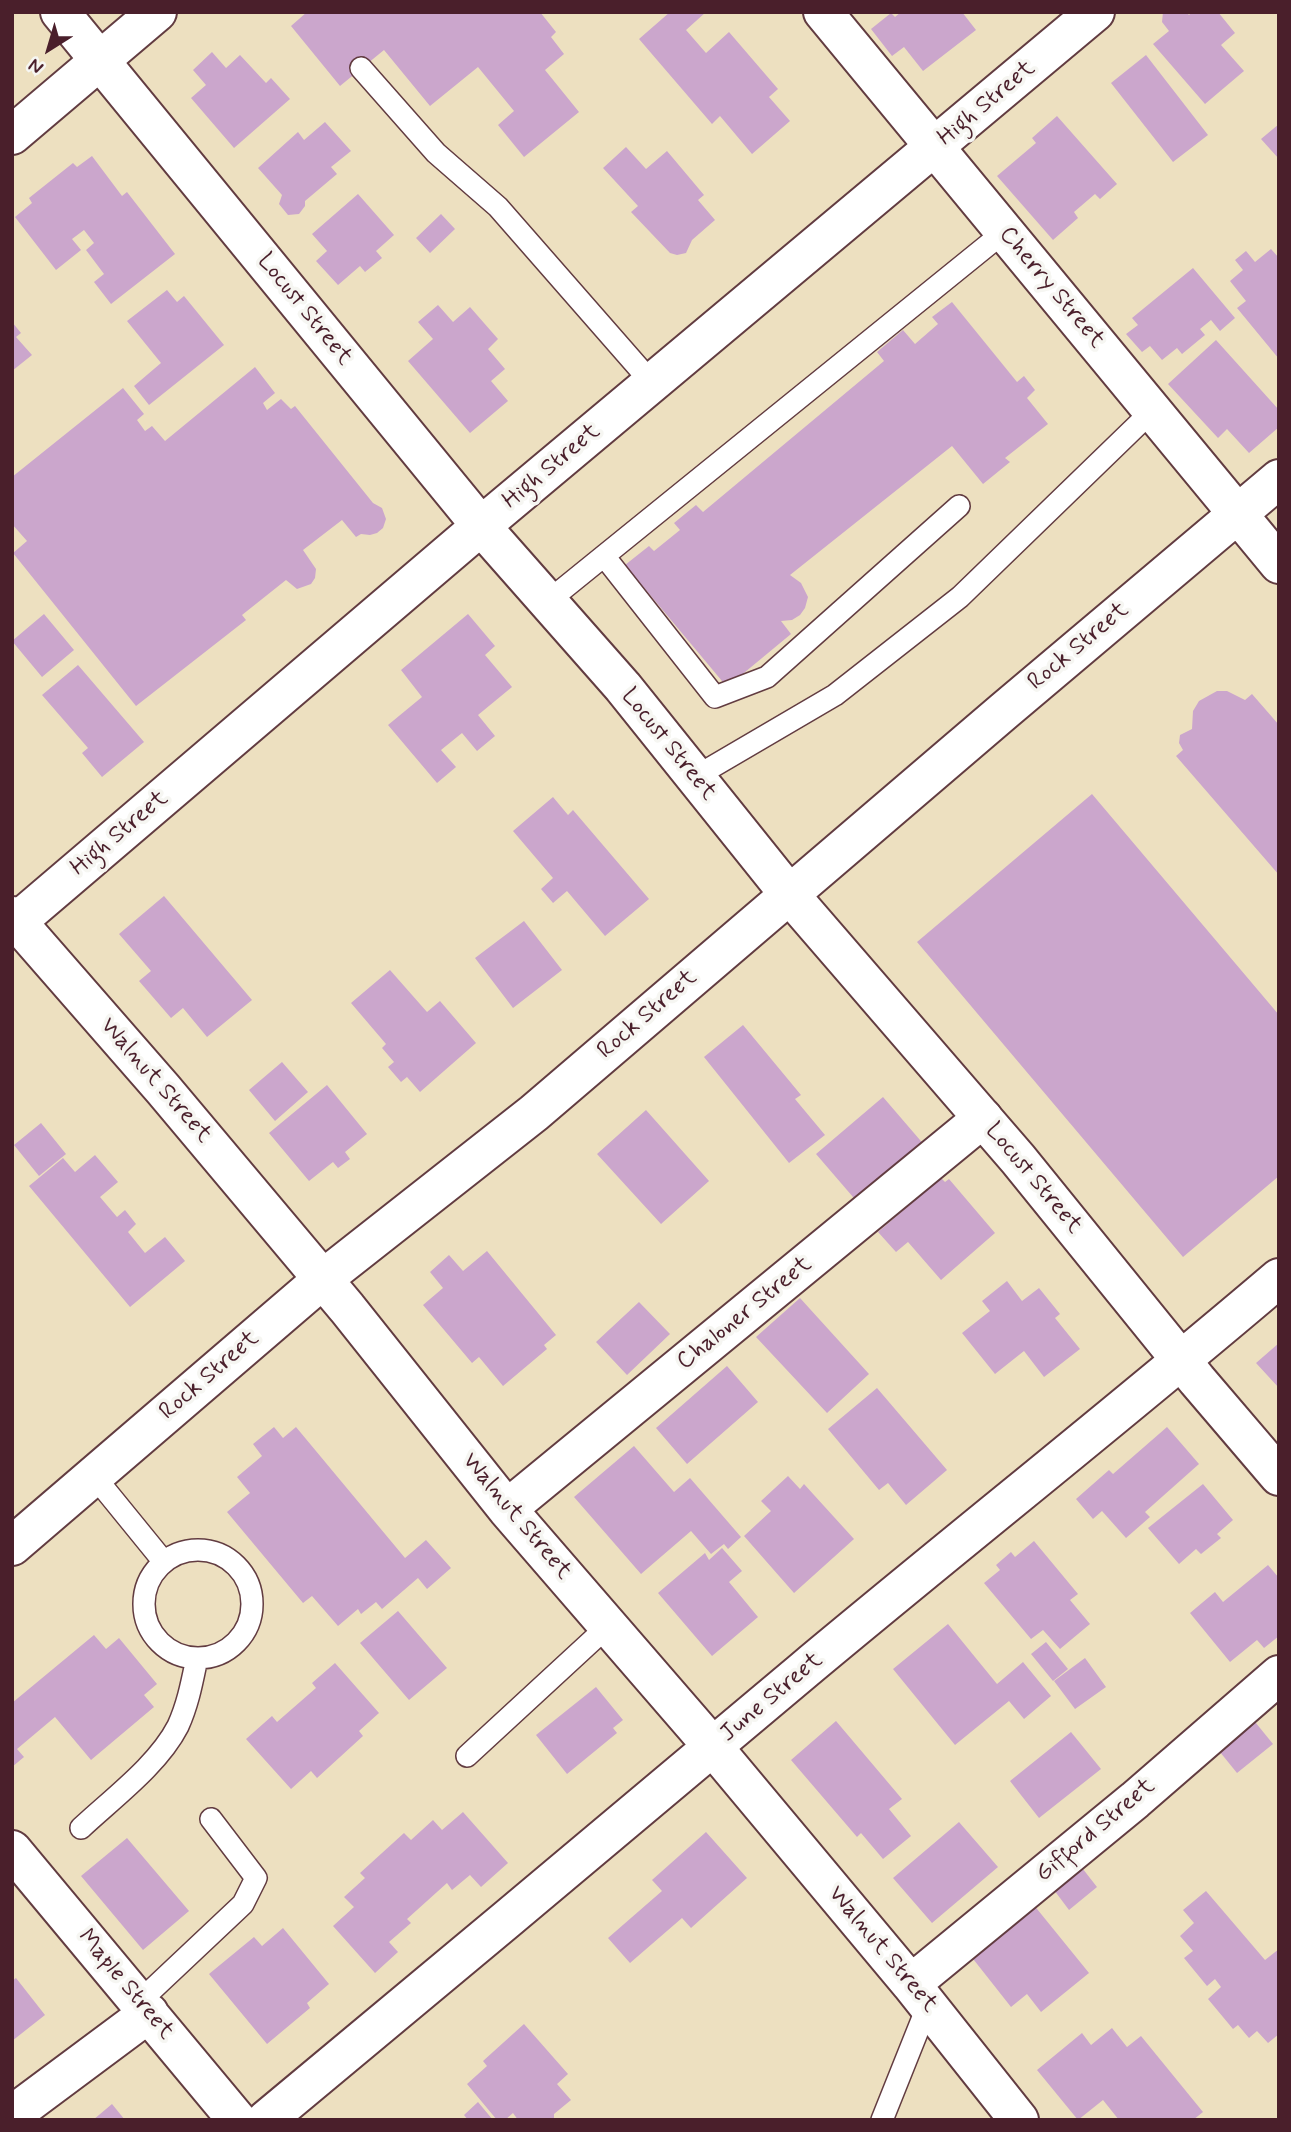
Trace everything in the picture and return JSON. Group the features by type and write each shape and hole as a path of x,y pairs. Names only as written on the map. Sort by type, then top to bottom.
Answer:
{"street":[{"name":"Locust Street","path":"60,12 481,526 623,687 789,894 983,1118 1279,1476"},
{"path":"12,135 157,12"},
{"name":"Cherry Street","path":"823,12 1279,564"},
{"name":"High Street","path":"14,921 1095,12"},
{"name":"Rock Street","path":"12,1546 323,1279 534,1113 1279,479"},
{"name":"Walnut Street","path":"14,921 163,1089 323,1279 507,1509 713,1747 920,1994 1019,2120"},
{"name":"Chaloner Street","path":"507,1509 983,1118"},
{"name":"June Street","path":"266,2120 1279,1278"},
{"name":"Gifford Street","path":"920,1994 1135,1800 1279,1675"},
{"name":"Maple Street","path":"12,1850 237,2120"},
{"path":"12,2115 144,2008"}],"lane":[{"path":"361,68 436,153 498,207 652,383"},
{"path":"548,602 1004,232"},
{"path":"695,777 835,695 960,597 1152,411"},
{"path":"604,556 716,697 767,677 959,506"},
{"path":"94,1476 164,1562"},
{"path":"195,1550 212,1552 228,1559 249,1585 252,1602 251,1619 244,1634 232,1647 216,1656 197,1658 179,1655 162,1645 151,1630 145,1612 145,1594 151,1576 164,1562 195,1550"},
{"path":"467,1756 608,1626"},
{"path":"81,1828 146,1768 177,1728 189,1698 197,1658"},
{"path":"144,2008 243,1904 256,1878 211,1819"},
{"path":"882,2120 920,1994"}],"building":[{"path":"307,12 540,12 556,32 551,37 564,54 545,70 579,112 524,157 498,125 514,111 478,67 430,106 384,50 340,86 291,26"},
{"path":"670,12 706,12 686,30 706,53 729,32 778,89 769,97 790,121 752,154 720,116 712,124 639,39"},
{"path":"901,12 962,12 976,30 923,71 904,47 892,56 871,29 891,13 895,17"},
{"path":"1163,12 1186,12 1189,15 1192,12 1218,12 1235,33 1221,45 1244,71 1205,104 1153,44 1169,31 1162,22"},
{"path":"212,52 226,68 240,55 266,83 271,78 290,99 234,148 191,98 206,85 193,70"},
{"path":"1146,55 1208,135 1173,162 1111,83"},
{"path":"1057,116 1117,184 1100,199 1095,194 1074,212 1078,218 1053,240 997,176 1036,143 1032,138"},
{"path":"325,122 351,151 331,167 337,174 305,201 299,214 288,215 279,204 282,195 258,168 298,132 304,140"},
{"path":"1279,124 1279,159 1261,139"},
{"path":"626,147 646,169 667,151 704,195 698,200 715,220 692,240 686,253 670,253 631,212 638,206 603,168"},
{"path":"92,156 122,196 127,192 175,254 111,304 94,282 104,274 86,250 94,243 84,230 72,239 81,250 56,270 15,217 32,203 29,198 73,163 77,167"},
{"path":"358,194 394,235 376,251 382,258 365,272 360,266 338,285 316,261 327,251 312,234"},
{"path":"441,214 455,229 430,253 416,238"},
{"path":"1271,249 1279,258 1279,359 1237,308 1246,301 1230,281 1243,270 1235,260 1246,251 1255,262"},
{"path":"1193,268 1235,318 1220,331 1211,320 1200,329 1205,335 1182,354 1177,348 1162,360 1150,346 1142,352 1126,334 1138,325 1132,318"},
{"path":"167,290 177,302 184,296 224,345 149,405 134,386 161,363 127,321"},
{"path":"952,302 1017,382 1024,376 1035,390 1027,398 1048,424 1005,458 1010,462 983,484 952,446 790,575 801,583 808,597 800,615 792,620 781,621 791,634 727,687 625,565 649,546 654,551 680,530 674,523 696,505 703,512 884,361 877,352 903,330 915,344 938,324 932,317"},
{"path":"438,305 453,322 470,307 498,339 488,349 505,369 491,381 508,401 470,433 408,361 433,339 418,322"},
{"path":"12,322 21,333 16,337 32,355 12,371"},
{"path":"1216,340 1279,410 1279,427 1249,453 1227,429 1218,438 1168,384"},
{"path":"255,367 275,393 263,403 267,410 281,399 291,409 295,406 373,503 382,508 386,519 383,528 377,533 356,537 342,520 303,550 316,569 311,584 297,589 286,580 242,615 246,620 136,706 13,553 27,541 12,524 12,477 123,388 144,414 137,420 145,431 152,426 165,441"},
{"path":"44,614 74,650 42,677 12,641"},
{"path":"468,614 495,646 485,655 512,687 478,715 495,736 477,751 462,733 441,750 456,767 437,783 388,725 422,697 401,670"},
{"path":"78,665 144,742 102,777 82,753 88,748 42,695"},
{"path":"1217,691 1227,691 1245,700 1252,694 1279,725 1279,875 1176,756 1183,750 1179,743 1180,735 1192,729 1193,711 1199,701"},
{"path":"1092,794 1279,1015 1279,1176 1183,1257 917,942"},
{"path":"553,797 568,815 573,810 649,899 605,936 567,891 553,903 541,889 553,878 513,831"},
{"path":"164,896 252,1000 207,1037 183,1008 171,1018 139,981 151,971 119,934"},
{"path":"524,921 562,970 513,1008 475,958"},
{"path":"390,970 427,1012 440,1001 476,1043 420,1092 407,1077 401,1082 388,1067 394,1062 382,1048 386,1044 351,1003"},
{"path":"743,1025 801,1095 795,1099 825,1135 789,1163 704,1057"},
{"path":"282,1062 308,1092 275,1121 249,1090"},
{"path":"327,1085 367,1134 345,1152 350,1159 338,1168 333,1162 309,1181 269,1133"},
{"path":"883,1097 926,1147 859,1204 816,1154"},
{"path":"646,1110 709,1181 661,1224 597,1154"},
{"path":"41,1123 66,1154 39,1176 14,1145"},
{"path":"95,1155 118,1182 100,1197 117,1217 125,1210 136,1224 128,1232 145,1253 165,1237 185,1261 130,1307 29,1186 63,1158 75,1172"},
{"path":"941,1178 945,1182 949,1179 995,1233 941,1280 908,1242 896,1252 878,1232"},
{"path":"487,1251 556,1335 544,1345 547,1349 503,1386 479,1357 472,1363 423,1305 443,1288 430,1272 449,1255 463,1271"},
{"path":"1007,1281 1022,1301 1039,1288 1060,1314 1055,1318 1080,1349 1044,1377 1024,1351 995,1374 962,1333 990,1311 982,1301"},
{"path":"800,1298 869,1374 827,1413 756,1337"},
{"path":"639,1302 670,1334 627,1375 596,1342"},
{"path":"1279,1343 1279,1388 1256,1363"},
{"path":"727,1366 758,1402 687,1464 656,1428"},
{"path":"877,1388 947,1470 906,1505 888,1483 879,1490 828,1429"},
{"path":"274,1427 283,1438 296,1427 405,1558 426,1540 451,1568 427,1589 418,1578 382,1609 376,1602 361,1614 358,1609 338,1626 312,1596 303,1603 227,1512 250,1493 237,1477 262,1456 253,1444"},
{"path":"1167,1427 1199,1464 1145,1512 1150,1517 1126,1538 1102,1511 1093,1519 1076,1499 1109,1470 1113,1474"},
{"path":"634,1446 674,1492 690,1478 741,1537 728,1549 724,1544 711,1554 691,1531 641,1574 574,1497"},
{"path":"788,1476 800,1489 804,1484 854,1539 794,1593 744,1536 771,1511 761,1501"},
{"path":"1203,1484 1233,1520 1217,1534 1221,1538 1201,1554 1196,1549 1179,1564 1148,1528"},
{"path":"1034,1541 1078,1594 1070,1600 1090,1624 1060,1649 1043,1630 1031,1639 984,1583 1000,1570 996,1565 1011,1552 1015,1557"},
{"path":"722,1548 742,1571 729,1582 758,1617 712,1656 658,1593 705,1553 709,1560"},
{"path":"1268,1565 1279,1578 1279,1636 1264,1648 1257,1640 1230,1662 1190,1613 1215,1592 1223,1602"},
{"path":"398,1611 447,1668 409,1700 360,1643"},
{"path":"948,1624 997,1684 1023,1662 1051,1696 1024,1719 1009,1701 955,1745 893,1669"},
{"path":"94,1635 106,1649 119,1638 157,1684 144,1695 154,1707 91,1760 55,1717 17,1749 24,1757 12,1767 12,1703"},
{"path":"1046,1642 1068,1669 1053,1681 1031,1654"},
{"path":"1085,1658 1106,1687 1075,1709 1054,1681"},
{"path":"335,1663 379,1713 359,1731 363,1736 317,1778 311,1771 291,1789 246,1739 272,1716 277,1722 316,1688 312,1683"},
{"path":"596,1687 623,1720 613,1728 617,1733 567,1774 536,1735"},
{"path":"1247,1712 1273,1744 1237,1773 1211,1741"},
{"path":"836,1721 902,1799 889,1809 911,1836 883,1859 861,1833 857,1837 791,1760"},
{"path":"1071,1732 1101,1769 1039,1818 1010,1781"},
{"path":"463,1812 508,1863 481,1887 470,1875 452,1890 447,1883 407,1919 411,1923 389,1942 398,1952 375,1973 333,1926 354,1907 344,1897 365,1878 360,1873 404,1833 411,1840 433,1820 442,1830"},
{"path":"959,1822 998,1867 932,1923 893,1878"},
{"path":"706,1832 747,1878 691,1928 682,1918 630,1963 608,1938 662,1891 652,1880"},
{"path":"127,1838 189,1911 143,1950 81,1876"},
{"path":"1079,1864 1097,1887 1069,1910 1051,1886"},
{"path":"1206,1891 1265,1960 1279,1949 1279,2034 1268,2043 1257,2031 1249,2038 1238,2025 1233,2029 1208,1999 1221,1987 1215,1979 1207,1986 1184,1958 1193,1951 1180,1936 1194,1923 1183,1910"},
{"path":"1033,1904 1089,1973 1041,2012 1027,1994 1011,2007 970,1955"},
{"path":"283,1928 329,1984 307,2003 310,2008 267,2044 209,1974 254,1937 262,1946"},
{"path":"16,1978 45,2015 12,2041 12,1981"},
{"path":"524,2024 568,2074 557,2084 571,2100 554,2114 554,2120 518,2120 513,2113 505,2120 497,2120 467,2084 487,2066 483,2061"},
{"path":"1112,2028 1127,2047 1141,2036 1203,2112 1193,2120 1119,2120 1103,2100 1078,2120 1037,2070 1082,2033 1091,2045"},
{"path":"478,2102 493,2120 468,2120 464,2115"},
{"path":"112,2104 125,2120 93,2120"}]}
